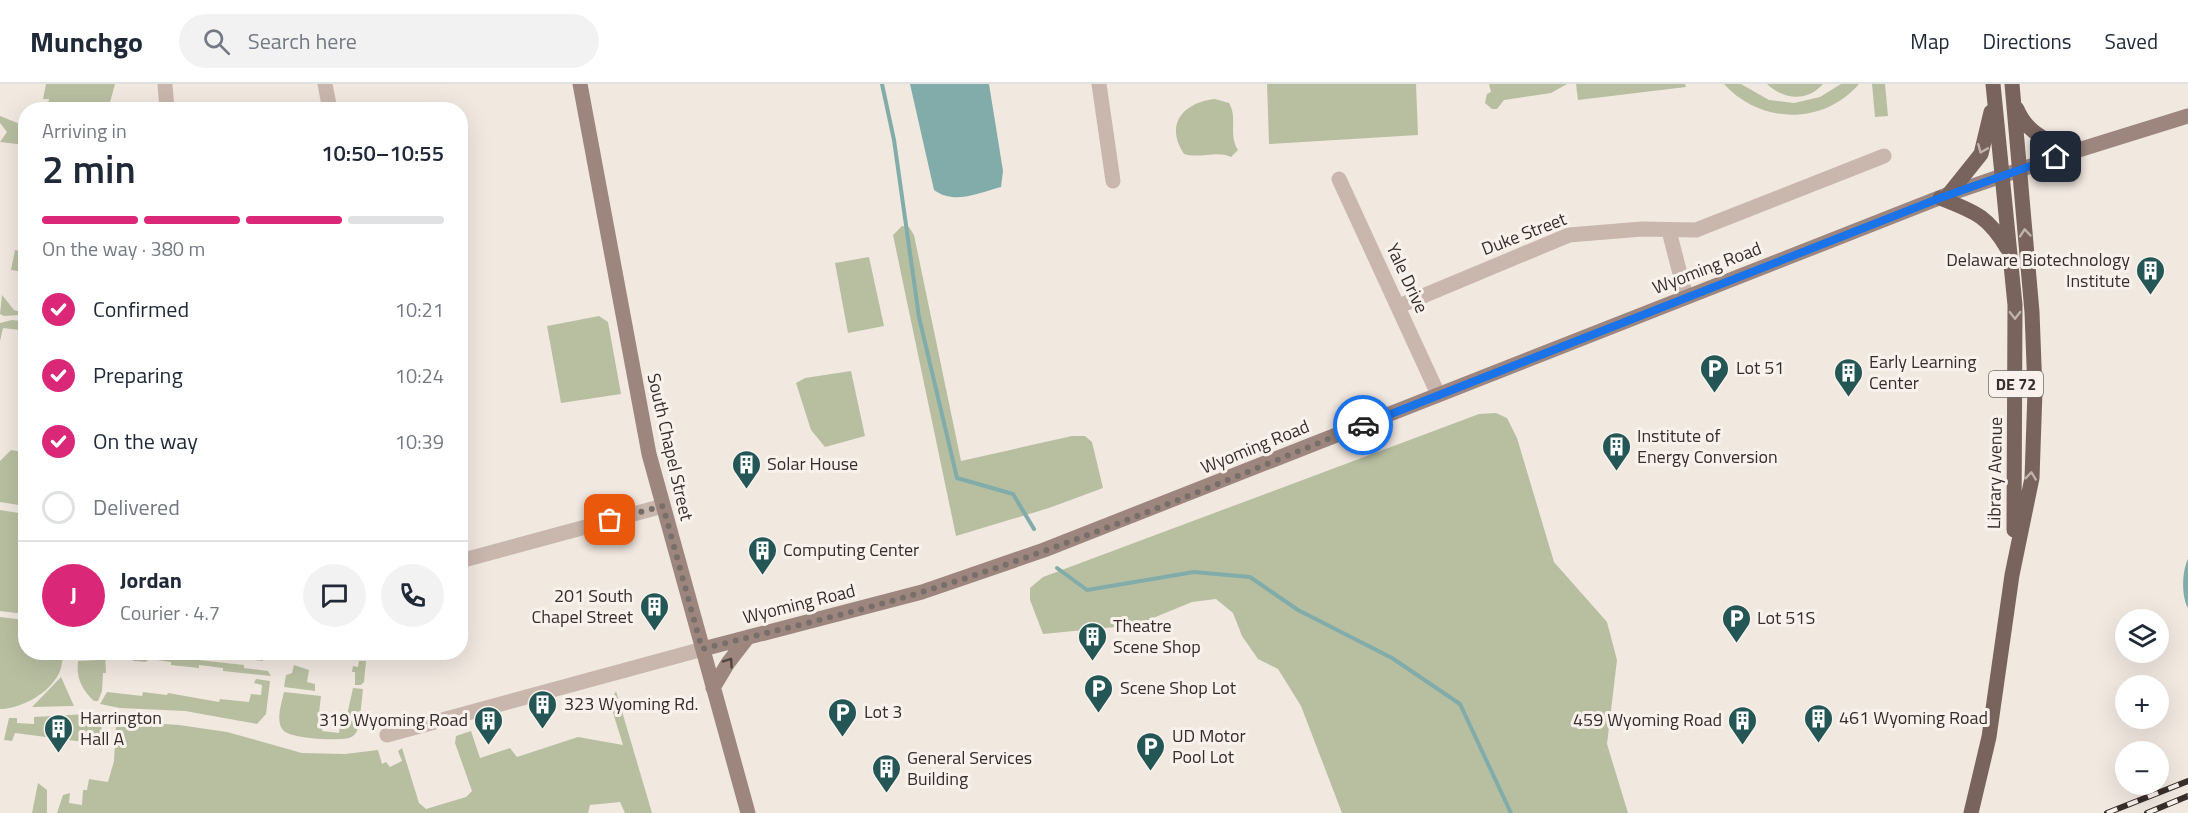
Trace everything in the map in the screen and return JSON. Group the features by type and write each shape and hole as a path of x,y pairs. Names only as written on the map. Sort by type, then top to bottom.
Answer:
{"main road":[{"name":"Library Avenue","path":"1971,813 1989,737 2012,575 2032,478 2035,391 2032,312 2012,84"},
{"name":"Library Avenue","path":"1994,89 2015,305 2012,575"},
{"path":"1994,89 1981,154 1945,196 1994,225 2009,252"},
{"path":"2014,100 2022,121 2030,129 2072,152"}],"street":[{"path":"165,84 167,102"},
{"path":"325,84 328,102"},
{"name":"South Chapel Street","path":"580,84 644,432 748,813"},
{"path":"1099,84 1113,181"},
{"name":"Wyoming Road","path":"387,735 922,592 1044,550 1945,196 2072,152 2188,116"},
{"name":"Duke Street","path":"1399,306 1569,235 1642,229 1696,230 1884,156"},
{"name":"Yale Drive","path":"1339,179 1438,394"},
{"path":"1669,231 1686,297"},
{"path":"468,559 663,506"},
{"path":"713,688 748,637"}],"green space":[{"path":"46,84 115,84 110,102 48,102 49,99 43,99"},
{"path":"1267,84 1416,84 1418,135 1269,144"},
{"path":"1489,84 1567,84 1551,93 1504,100 1497,109 1492,109 1485,103 1487,94 1491,92"},
{"path":"1576,84 1685,84 1686,87 1578,100"},
{"path":"1724,84 1741,84 1769,100 1794,103 1820,97 1841,84 1859,84 1844,98 1828,107 1810,113 1792,115 1773,113 1755,107"},
{"path":"1767,84 1823,84 1810,94 1795,97 1781,93"},
{"path":"1872,84 1885,84 1888,116 1875,117"},
{"path":"1215,99 1229,103 1232,108 1234,138 1238,150 1231,157 1220,154 1196,156 1184,154 1176,133 1180,116 1194,105"},
{"path":"0,116 18,123 18,144 0,142 7,132 0,123"},
{"path":"902,226 909,227 914,235 961,461 1072,436 1085,436 1092,442 1103,488 1049,508 956,536 893,235"},
{"path":"15,250 18,251 18,271 11,270"},
{"path":"869,257 884,326 848,333 835,263"},
{"path":"2,295 14,310 18,311 18,315 0,314"},
{"path":"599,316 608,322 621,394 561,403 547,326"},
{"path":"18,321 18,330 3,328 0,341 0,323"},
{"path":"851,371 865,436 825,447 811,430 796,383 805,378"},
{"path":"1496,413 1507,418 1517,438 1554,562 1607,622 1617,660 1607,744 1628,813 1342,813 1301,706 1278,669 1258,659 1242,636 1233,613 1216,599 1192,602 1136,625 1043,634 1030,600 1030,588 1043,577 1479,414"},
{"path":"11,450 18,451 18,505 0,502 0,461"},
{"path":"0,510 18,513 18,613 0,611"},
{"path":"0,617 18,619 18,660 62,660 54,682 41,694 19,706 0,709"},
{"path":"105,660 106,673 103,673 102,691 98,701 94,701 81,683 78,661"},
{"path":"156,660 198,660 244,665 244,668 268,671 271,676 223,671 223,668 199,665 199,668 171,665 171,662"},
{"path":"359,661 366,661 364,682 361,685 355,685 353,666 358,667"},
{"path":"294,665 309,670 307,682 315,684 315,691 284,687 286,675 292,673"},
{"path":"61,677 74,706 32,707"},
{"path":"256,679 270,681 266,714 257,724 185,711 120,708 100,704 107,692 142,696 143,692 167,695 168,693 219,702 220,699 249,702 251,694 261,695 262,685 254,683"},
{"path":"353,688 363,689 360,717 347,715"},
{"path":"616,691 652,813 625,813 620,802 590,805 588,813 57,813 63,795 70,793 69,803 82,805 83,790 87,790 89,779 108,782 114,761 116,725 120,721 179,725 227,732 302,753 345,754 378,750 382,764 386,762 390,767 402,761 398,751 402,748 419,803 426,809 466,797 472,791 455,743 456,736 471,731 480,758 510,748 517,757 578,737 623,745 610,703"},
{"path":"284,692 321,696 318,722 323,723 322,731 339,733 340,725 345,725 346,719 359,723 356,732 349,738 335,739 304,737 287,733 280,722"},
{"path":"88,714 100,723 107,745 15,733 12,741 4,740 9,718 17,718 17,723 34,724 34,717"},
{"path":"38,783 47,790 47,813 32,813"}],"water":[{"path":"910,84 989,84 1003,171 1001,187 975,195 958,197 950,197 934,190"},
{"path":"2188,559 2188,608 2183,583"}],"waterway":[{"path":"882,84 894,140 919,317 957,478 1013,494 1034,529"},
{"path":"1057,568 1087,590 1194,572 1250,577 1298,610 1392,658 1460,704 1511,813"}],"railway":[{"path":"2107,813 2188,781"},
{"path":"2147,813 2188,796"}],"way so far":[{"path":"610,520 663,506 702,649 922,592 1002,565 1144,513 1363,425"}],"place":[{"name":"Delaware Biotechnology Institute","path":"2151,296"},
{"name":"Lot 51","path":"1715,394"},
{"name":"Early Learning Center","path":"1848,398"},
{"name":"Institute of Energy Conversion","path":"1616,472"},
{"name":"Solar House","path":"746,490"},
{"name":"Computing Center","path":"762,576"},
{"name":"201 South Chapel Street","path":"654,632"},
{"name":"Lot 51S","path":"1736,644"},
{"name":"Theatre Scene Shop","path":"1092,662"},
{"name":"Scene Shop Lot","path":"1099,714"},
{"name":"323 Wyoming Rd.","path":"543,730"},
{"name":"Lot 3","path":"843,738"},
{"name":"461 Wyoming Road","path":"1818,744"},
{"name":"319 Wyoming Road","path":"489,746"},
{"name":"459 Wyoming Road","path":"1743,746"},
{"name":"Harrington Hall A","path":"59,754"},
{"name":"UD Motor Pool Lot","path":"1151,772"},
{"name":"General Services Building","path":"886,794"}],"route":[{"path":"1363,425 1940,198 2056,157"}]}
